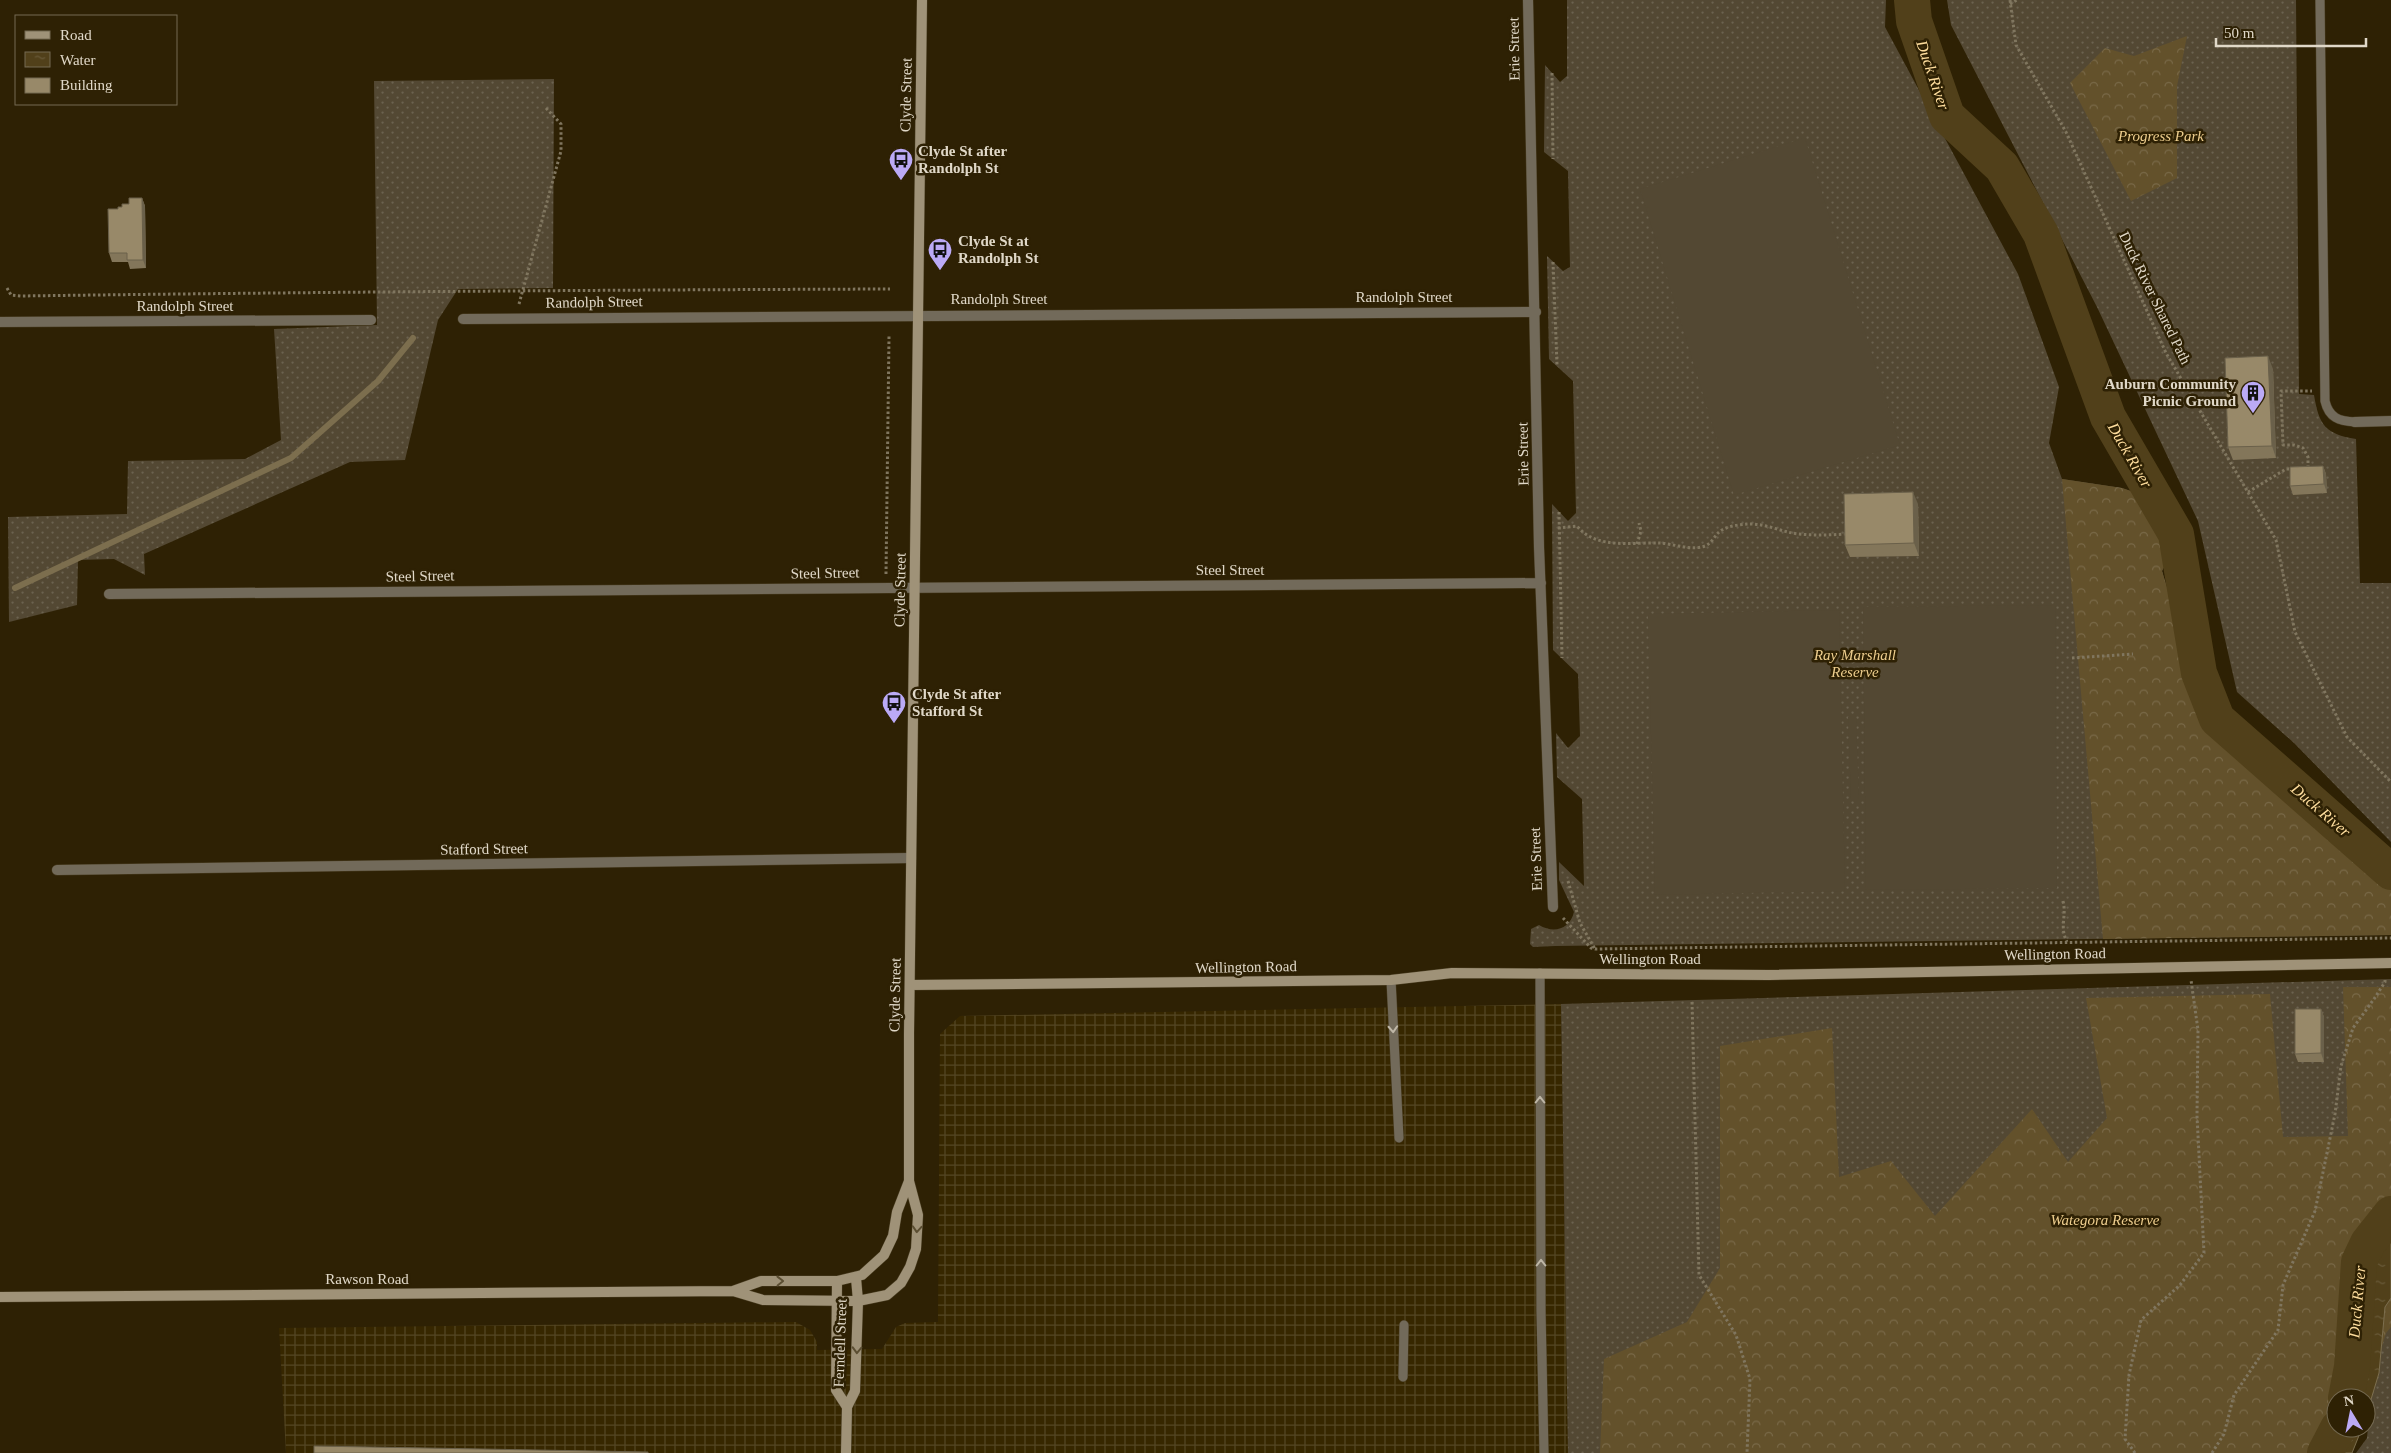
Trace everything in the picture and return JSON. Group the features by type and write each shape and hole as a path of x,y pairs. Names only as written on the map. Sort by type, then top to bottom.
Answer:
{"main road":[{"name":"Clyde Street","path":"858,1301 877,1299 887,1295 902,1283 916,1249 918,1215 909,1181 911,858 922,0"},
{"name":"Wellington Road","path":"910,985 1391,980 1452,973 1769,974 2388,963"},
{"name":"Clyde Street","path":"856,1278 869,1271 884,1255 893,1236 897,1212 909,1181"},
{"name":"Rawson Road","path":"733,1291 760,1281 837,1281 856,1278"},
{"name":"Ferndell Street","path":"846,1453 847,1407 855,1391 858,1301 856,1278"},
{"name":"Ferndell Street","path":"837,1281 836,1390 847,1407"},
{"name":"Rawson Road","path":"0,1297 733,1291 763,1300 858,1301"}],"street":[{"name":"Erie Street","path":"1528,0 1541,583 1553,907"},
{"name":"Randolph Street","path":"463,319 919,314 1536,312"},
{"name":"Randolph Street","path":"0,322 371,320"},
{"path":"2355,422 2391,421"},
{"name":"Steel Street","path":"110,594 1541,583"},
{"name":"Stafford Street","path":"57,870 911,858"}],"lane":[{"path":"2320,0 2325,401 2330,414 2337,419 2355,422"},
{"path":"1540,973 1541,1311 1544,1453"},
{"path":"1391,980 1399,1138"},
{"path":"1403,1377 1404,1325"}],"path":[{"path":"2010,2 2017,0"},
{"name":"Duck River Shared Path","path":"2010,2 2016,45 2066,132 2166,352 2276,540 2295,632 2342,729 2347,737 2391,782"},
{"path":"1552,73 1553,159"},
{"path":"516,319 521,292 561,151 561,124 545,107"},
{"path":"1553,262 1556,365"},
{"path":"7,288 11,295 20,296 425,290 521,292 890,289"},
{"path":"886,574 889,336"},
{"path":"2308,468 2308,457 2304,448 2294,445 2283,445 2281,391 2325,391"},
{"path":"2248,492 2286,469 2316,468"},
{"path":"1559,512 1562,658"},
{"path":"1637,544 1641,531 1639,523"},
{"path":"1558,528 1577,526 1584,535 1594,539 1637,544 1659,543 1698,548 1707,546 1718,533 1737,525 1750,524 1794,534 1820,535 1846,534 1846,526"},
{"path":"2072,658 2133,654"},
{"path":"1567,878 1580,923 1595,949"},
{"path":"2063,901 2066,916 2062,932 2066,942"},
{"path":"1553,907 1591,948 1595,949 2391,938"},
{"path":"2212,1453 2224,1434 2234,1395 2278,1330 2282,1285 2315,1211 2336,1114 2341,1066 2353,1028 2385,982 2388,963"},
{"path":"2135,1453 2125,1439 2129,1375 2141,1320 2180,1285 2204,1253 2198,1116 2198,1030 2188,967"},
{"path":"1692,1002 1699,1275 1736,1335 1750,1379 1747,1453"}],"shaded area":[{"path":"1561,1004 1568,1453 286,1453 279,1328 796,1322 810,1330 817,1342 817,1350 882,1349 896,1327 905,1323 938,1322 940,1034 960,1016"}],"green space":[{"name":"Ray Marshall Reserve","path":"1567,0 1886,0 1885,27 2018,274 2059,387 2049,443 2062,479 2122,488 2148,497 2165,533 2167,551 2162,571 2207,720 2316,814 2391,884 2391,935 1533,947 1530,944 1531,929 1539,925 1550,929 1561,928 1572,918 1574,912 1559,880 1559,862 1584,886 1582,799 1557,777 1556,733 1568,748 1580,736 1578,674 1553,650 1552,504 1568,521 1576,513 1573,381 1549,359 1547,256 1563,271 1570,267 1568,171 1544,152 1545,65 1560,82 1567,76"},
{"name":"Progress Park","path":"1947,0 2296,0 2299,394 2314,395 2321,421 2330,431 2356,439 2360,583 2391,583 2391,842 2294,743 2237,692 2198,521 2097,307 1951,25"},
{"path":"2187,36 2177,86 2177,178 2131,201 2070,83 2105,48 2134,56"},
{"path":"554,79 553,288 458,289 438,320 405,460 350,462 144,554 145,575 114,559 78,560 77,605 9,622 8,517 127,514 128,461 245,459 281,440 274,329 377,325 374,81"},
{"path":"1805,138 1900,445 1734,495 1640,189"},
{"path":"2062,479 2122,488 2148,497 2165,533 2169,558 2162,571 2207,720 2391,886 2391,935 2103,939"},
{"path":"2055,605 2057,888 1866,890 1863,607"},
{"path":"1839,610 1845,891 1655,895 1648,614"},
{"path":"1848,717 1856,717 1859,799 1851,799"},
{"name":"Wategora Reserve","path":"2391,979 2391,1184 2299,1453 1568,1453 1561,1004"},
{"name":"Wategora Reserve","path":"2343,987 2391,987 2391,1327 2386,1333 2369,1388 2326,1388 2326,1438 2354,1438 2349,1453 1600,1453 1604,1359 1687,1322 1720,1268 1720,1046 1832,1028 1839,1177 1891,1161 1935,1216 2032,1109 2068,1162 2107,1118 2086,998 2270,994 2283,1137 2348,1136"},
{"path":"2391,1269 2391,1453 2356,1453 2367,1438 2376,1438 2376,1388 2372,1388 2381,1284"}],"water":[{"path":"2391,1222 2391,1298 2385,1307 2379,1373 2374,1388 2354,1388 2365,1266 2372,1248"},
{"path":"2339,1438 2358,1438 2352,1453 2332,1453"}],"building":[{"path":"129,198 142,198 143,260 127,260 127,253 109,253 108,209 118,209 118,207 122,207 122,204 129,204"},
{"name":"Auburn Community Picnic Ground","path":"2268,356 2272,446 2228,447 2225,358"},
{"path":"2323,466 2324,484 2290,486 2290,467"},
{"path":"1913,492 1914,543 1845,545 1844,494"},
{"path":"2295,1009 2321,1009 2321,1053 2295,1054"},
{"path":"314,1446 648,1452 648,1453 314,1453"}],"waterway":[{"name":"Duck River","path":"1912,0 1914,21 1947,116 2002,167 2041,234 2108,417 2176,534 2199,673 2217,719 2391,872"},
{"path":"15,588 291,458 378,381 413,338"},
{"name":"Duck River","path":"2348,1388 2352,1367 2359,1262 2368,1243 2391,1214"},
{"name":"Duck River","path":"2325,1453 2333,1438"}],"place":[{"name":"Clyde St after Randolph St","path":"901,181"},
{"name":"Clyde St at Randolph St","path":"940,271"},
{"name":"Auburn Community Picnic Ground","path":"2253,414"},
{"name":"Clyde St after Stafford St","path":"894,724"}]}
